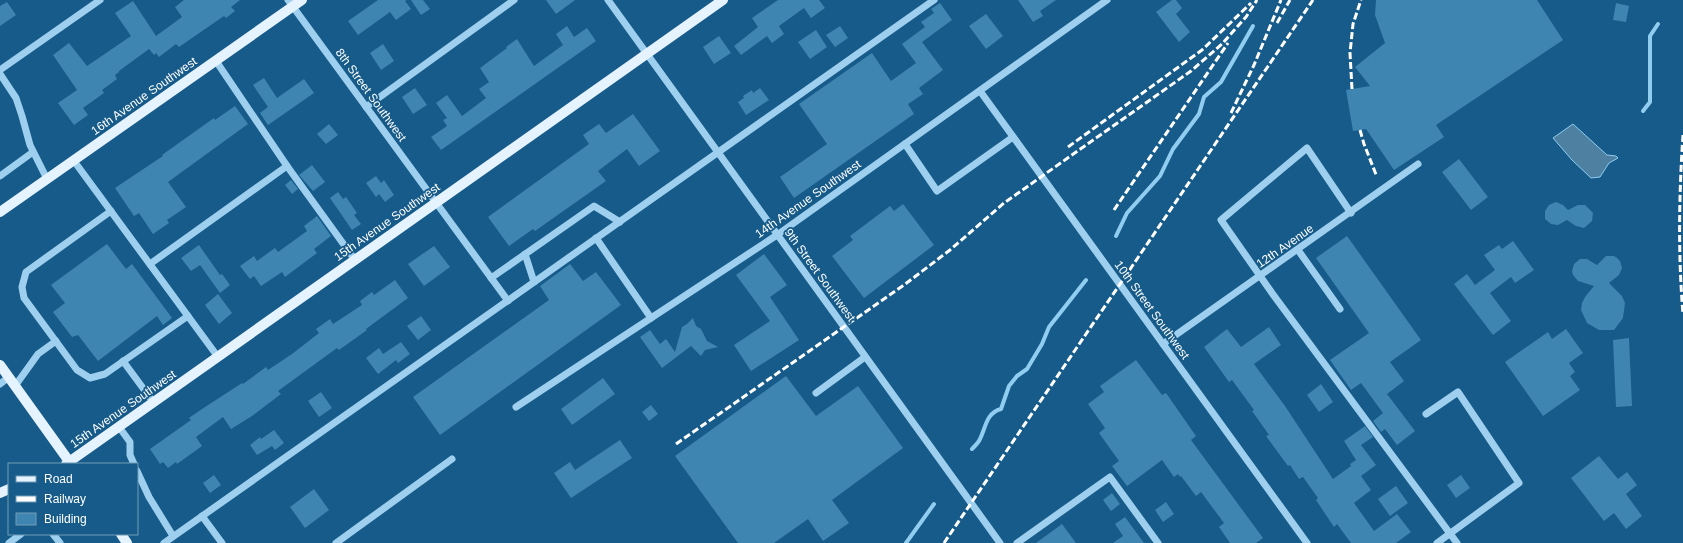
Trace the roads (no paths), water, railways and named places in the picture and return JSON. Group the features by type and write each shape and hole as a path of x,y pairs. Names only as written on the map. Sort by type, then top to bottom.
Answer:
{"main road":[{"name":"16th Avenue Southwest","path":"1,209 47,179 216,61 291,3 302,0"},
{"name":"15th Avenue Southwest","path":"69,463 724,0"},
{"path":"0,365 69,463"}],"street":[{"path":"0,70 100,0"},
{"path":"366,107 514,0"},
{"name":"9th Street Southwest","path":"608,0 1000,543"},
{"path":"164,543 934,0"},
{"name":"14th Avenue Southwest","path":"516,406 777,234 1106,0"},
{"name":"8th Street Southwest","path":"291,3 508,301"},
{"path":"216,61 287,166 355,260"},
{"path":"0,74 16,98 30,145 47,179"},
{"name":"10th Street Southwest","path":"980,91 1307,543"},
{"path":"905,144 937,191 1013,137"},
{"path":"1351,213 1307,148 1220,220 1259,276 1457,543"},
{"path":"0,176 33,152"},
{"path":"74,160 218,357"},
{"name":"12th Avenue","path":"1163,344 1351,213 1418,164"},
{"path":"150,264 287,166"},
{"path":"491,278 594,206 620,222"},
{"path":"111,211 26,272 22,287 24,298 78,370 90,378 105,374 188,316"},
{"path":"596,238 651,318"},
{"path":"1298,250 1340,308"},
{"path":"525,254 534,282"},
{"path":"15,386 38,354 56,341"},
{"path":"816,393 865,357"},
{"path":"124,361 154,403"},
{"path":"0,384 9,378"},
{"path":"1426,414 1458,392 1519,482 1437,543"},
{"path":"119,427 130,442 130,455 134,463"},
{"path":"341,542 452,459"},
{"path":"138,473 149,497 173,536"},
{"path":"1017,543 1110,477 1158,543"},
{"path":"202,516 222,543"},
{"path":"9,543 20,535"},
{"path":"54,535 60,543"}],"water":[{"path":"1573,124 1607,155 1616,156 1618,158 1609,163 1600,177 1591,178 1572,160 1553,138"}],"waterway":[{"path":"1643,111 1650,102 1650,36 1658,24"},
{"path":"1116,236 1127,213 1160,176 1173,149 1199,114 1204,97 1221,82 1253,26"},
{"path":"972,449 977,444 989,417 1001,409 1009,386 1017,376 1027,369 1042,344 1049,327 1086,280"},
{"path":"906,543 934,504"}],"railway":[{"path":"676,444 904,285 950,250 1004,203 1191,71 1222,44 1246,17 1257,0"},
{"path":"1231,113 1254,65 1281,0"},
{"path":"1277,23 1290,0"},
{"path":"944,543 1313,0"},
{"path":"1352,89 1350,53 1353,24 1361,0"},
{"path":"1068,147 1202,50 1251,3"},
{"path":"1114,210 1228,43"},
{"path":"1360,130 1377,177"},
{"path":"1683,135 1680,224 1680,269 1683,314"}]}
